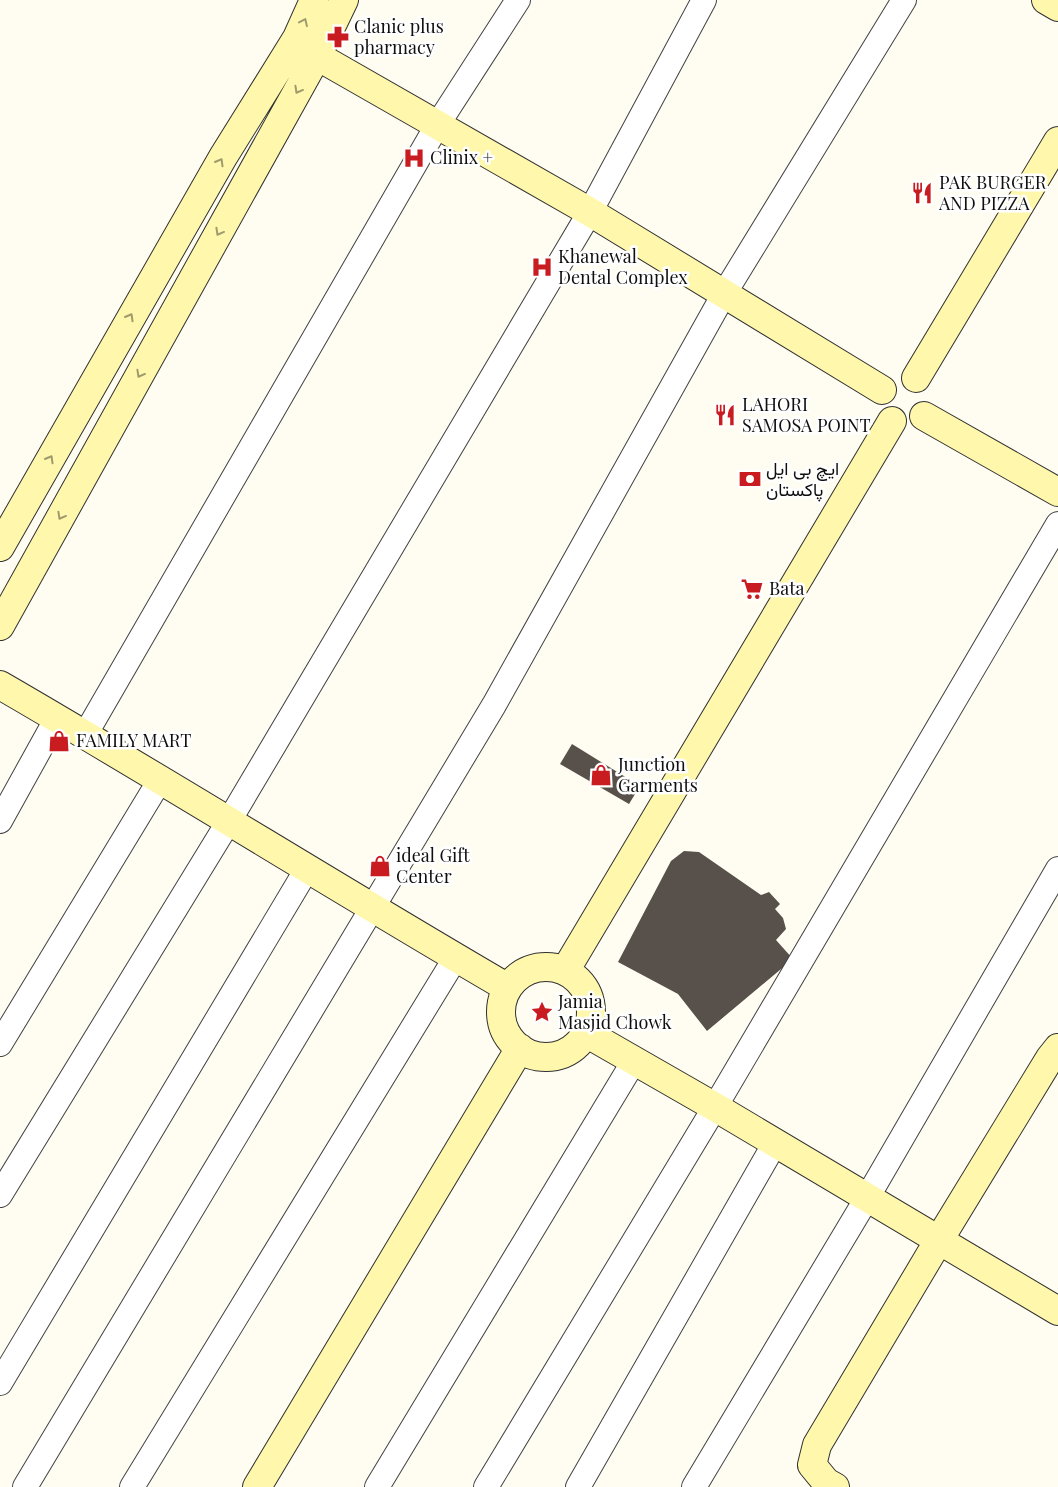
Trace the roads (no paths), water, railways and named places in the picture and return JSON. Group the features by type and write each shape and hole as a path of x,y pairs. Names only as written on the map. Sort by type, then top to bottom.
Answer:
{"street":[{"path":"0,547 218,166 297,38 314,0"},
{"path":"0,626 317,56 344,0"},
{"path":"85,735 438,124 518,0"},
{"path":"4,1181 229,821 590,212 704,0"},
{"path":"25,1487 494,705 724,294 904,0"},
{"path":"1046,0 1058,7"},
{"path":"317,56 590,212 882,390"},
{"path":"916,378 1058,141"},
{"path":"900,376 916,378 922,382 929,395 929,402 924,416 906,425 892,421 883,410 881,404 882,390 893,378 900,376"},
{"path":"924,416 1058,492"},
{"path":"565,971 892,421"},
{"path":"486,1487 715,1107 1058,524"},
{"path":"0,685 229,821 372,909 508,988"},
{"path":"0,822 57,718"},
{"path":"0,1044 160,780"},
{"path":"0,1383 307,869"},
{"path":"694,1487 867,1198 1049,906 1058,869"},
{"path":"132,1487 456,957"},
{"path":"550,967 565,971 576,979 586,991 590,1004 590,1019 586,1033 576,1045 564,1054 548,1057 533,1055 520,1048 509,1037 502,1023 501,1009 504,995 508,988 523,973 536,968 550,967"},
{"path":"586,1033 715,1107 1058,1311"},
{"path":"257,1487 520,1048"},
{"path":"836,1487 826,1482 812,1465 817,1446 939,1240 1050,1058 1058,1048"},
{"path":"377,1487 634,1061"},
{"path":"578,1487 775,1143"}],"place":[{"name":"Clanic plus pharmacy","path":"338,37"},
{"name":"Clinix +","path":"414,158"},
{"name":"PAK BURGER AND PIZZA","path":"922,193"},
{"name":"Khanewal Dental Complex","path":"542,267"},
{"name":"LAHORI SAMOSA POINT","path":"725,415"},
{"name":"ایچ بی ایل پاکستان","path":"750,479"},
{"name":"Bata","path":"752,589"},
{"name":"FAMILY MART","path":"59,741"},
{"name":"Junction Garments","path":"601,775"},
{"name":"ideal Gift Center","path":"380,866"},
{"name":"Jamia Masjid Chowk","path":"542,1012"}]}
